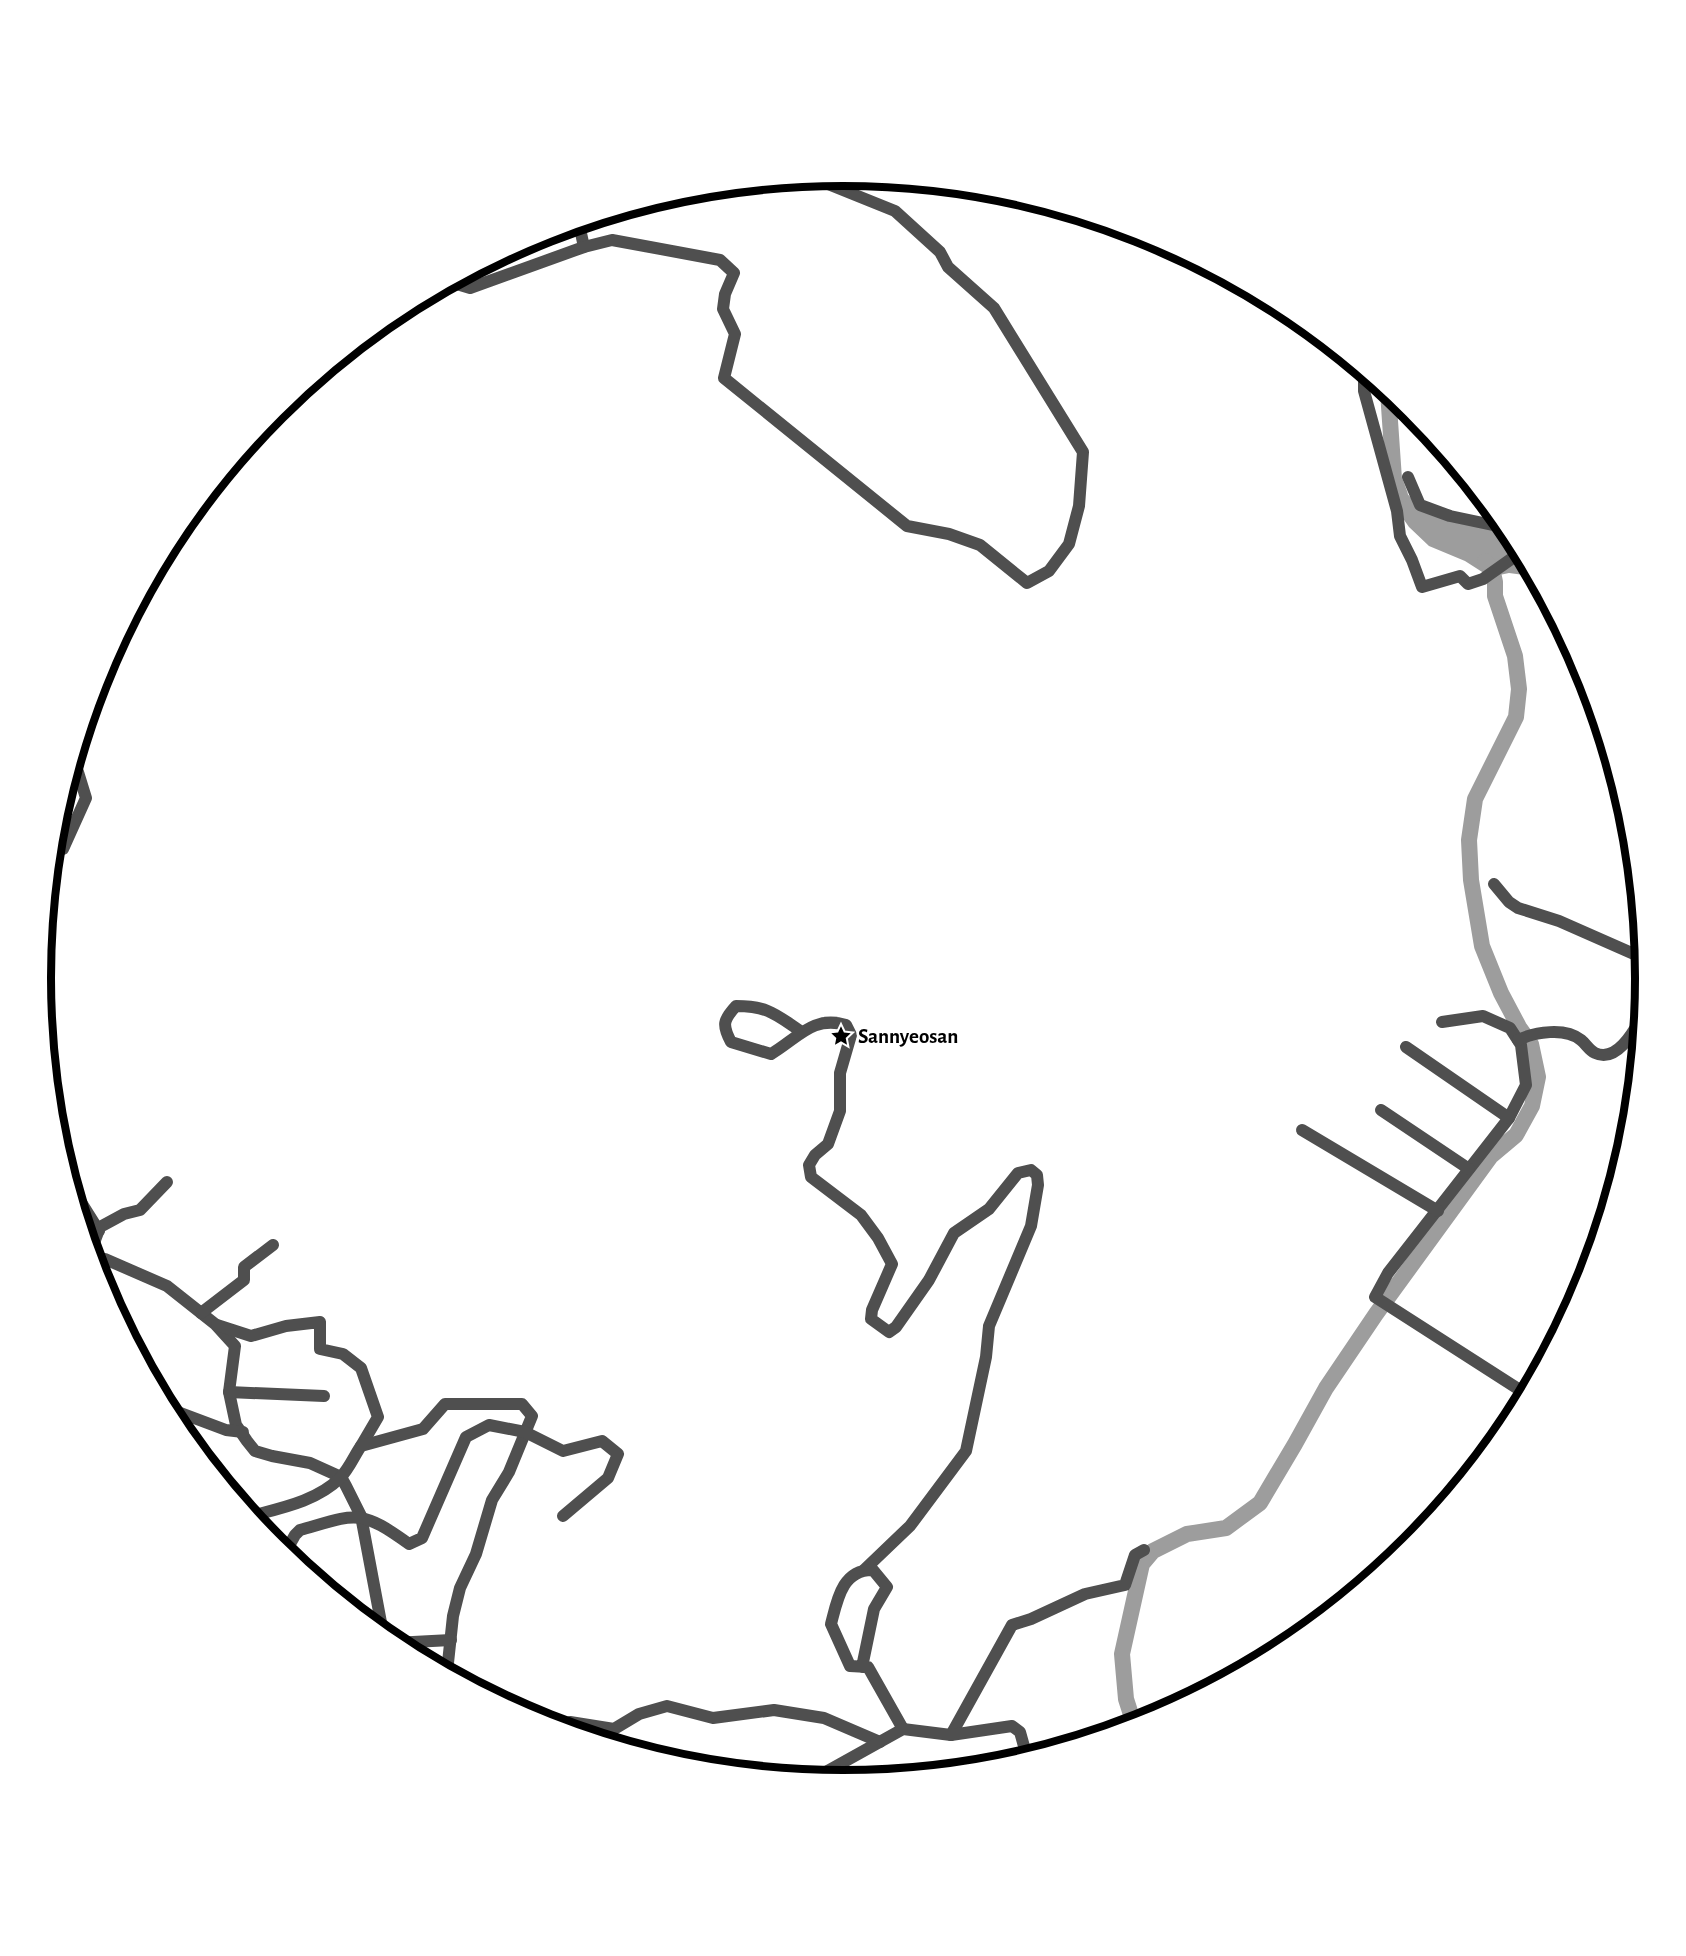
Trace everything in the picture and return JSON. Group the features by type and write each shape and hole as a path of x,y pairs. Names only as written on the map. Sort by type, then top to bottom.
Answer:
{"street":[{"path":"460,285 471,288 584,247 612,240 720,260 734,273 725,294 723,309 735,334 724,378 907,526 949,534 980,545 1027,583 1050,572 1069,544 1079,506 1083,452 994,308 948,267 940,252 895,211 834,186"},
{"path":"580,231 584,247"},
{"path":"1364,382 1364,391 1397,511 1400,536 1422,587 1460,576 1468,585 1483,578 1514,557"},
{"path":"1408,477 1420,505 1450,516 1492,525"},
{"path":"62,849 86,798 78,772"},
{"path":"1494,884 1509,902 1518,908 1559,921 1634,954"},
{"path":"802,1032 768,1009 747,1006 736,1006 726,1017 724,1030 730,1042 771,1054 787,1045 810,1026 834,1022 846,1025 851,1035 840,1073 840,1111 828,1144 815,1155 810,1165 812,1177 861,1215 878,1238 892,1264 872,1310 871,1319 881,1328 889,1332 896,1327 928,1280 954,1233 989,1209 1018,1173 1031,1170 1037,1175 1038,1185 1032,1226 988,1326 986,1357 966,1451 910,1526 864,1570 842,1585 831,1624 850,1666 868,1667 903,1729"},
{"path":"1442,1022 1483,1016 1510,1028 1524,1038 1563,1033 1580,1039 1593,1052 1605,1056 1617,1051 1633,1029"},
{"path":"1519,1390 1375,1296 1388,1274 1509,1118 1526,1085 1521,1045 1524,1038"},
{"path":"1406,1047 1509,1118"},
{"path":"1381,1110 1469,1169"},
{"path":"1302,1130 1438,1211"},
{"path":"96,1240 100,1227 124,1214 140,1210 167,1182"},
{"path":"86,1211 99,1231"},
{"path":"201,1313 244,1280 244,1267 273,1245"},
{"path":"103,1259 167,1286 215,1324 235,1346 229,1392 236,1425 255,1451 309,1463 341,1477 361,1516 381,1621"},
{"path":"215,1324 251,1336 286,1326 320,1322 320,1349 343,1354 361,1368 378,1417 341,1477 317,1494 288,1507 261,1514"},
{"path":"229,1392 324,1396"},
{"path":"361,1446 423,1429 445,1404 522,1404 532,1416 509,1472 492,1500 476,1554 460,1588 448,1664"},
{"path":"181,1413 226,1430 243,1432"},
{"path":"290,1544 300,1530 344,1517 361,1516 382,1524 409,1544 422,1539 466,1437 489,1425 525,1432 563,1451 602,1442 618,1454 608,1478 563,1516"},
{"path":"951,1735 1012,1625 1031,1619 1085,1594 1125,1585 1135,1555 1144,1550"},
{"path":"862,1667 874,1609 887,1587 873,1570 864,1570"},
{"path":"411,1642 451,1640"},
{"path":"573,1723 614,1729 639,1714 667,1706 713,1718 774,1710 824,1718 880,1742"},
{"path":"830,1770 903,1729 951,1735 1012,1726 1020,1732 1025,1749"}],"shaded area":[{"path":"1394,479 1422,510 1495,529 1525,575 1509,573 1490,577 1465,561 1429,546 1402,517"}],"waterway":[{"path":"1389,405 1394,479 1400,495"},
{"path":"1131,1716 1126,1699 1122,1654 1142,1564 1153,1551 1187,1534 1226,1528 1260,1503 1326,1388 1376,1314 1491,1156 1516,1135 1532,1106 1538,1077 1531,1044 1501,993 1482,946 1471,880 1469,840 1475,799 1516,717 1519,689 1515,656 1495,596 1492,568 1485,561"}],"place":[{"name":"Sannyeosan","path":"841,1036"}]}
